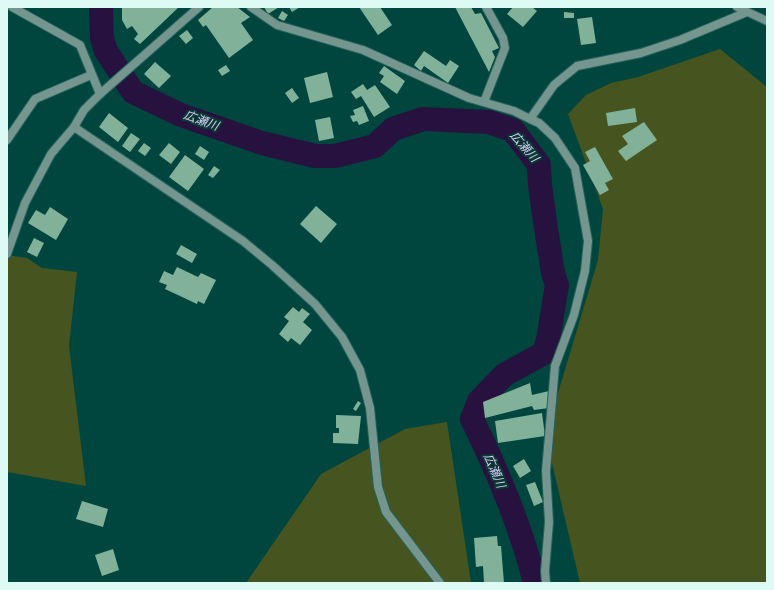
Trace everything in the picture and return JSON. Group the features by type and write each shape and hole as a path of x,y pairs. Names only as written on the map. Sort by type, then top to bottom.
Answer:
{"street":[{"path":"12,7 80,45 100,94"},
{"path":"7,254 25,203 51,154 74,127 84,110 100,94 199,7"},
{"path":"251,7 277,25 363,50 469,98 514,111 539,123 555,138 575,168 588,241 585,271 574,315 555,366 546,471 549,522 545,571 546,583"},
{"path":"484,102 505,48 503,38 486,7"},
{"path":"737,7 767,21"},
{"path":"530,119 554,85 577,66 641,53 680,40 747,12"},
{"path":"7,140 35,99 91,75"},
{"path":"74,127 243,241 315,304 342,337 360,370 370,408 378,487 386,512 440,583"}],"green space":[{"path":"720,49 767,87 767,583 580,583 552,463 551,416 598,260 603,209 568,114 586,95 611,83 638,77"},
{"path":"7,255 27,258 42,268 77,272 69,346 86,486 7,472"},
{"path":"447,422 471,583 246,583 321,474 405,429"}],"building":[{"path":"122,7 179,7 140,44 134,39 138,34 132,26 127,29 122,20"},
{"path":"213,7 237,7 250,17 241,23 253,40 229,58 206,25 203,27 198,20"},
{"path":"264,7 279,7 268,14"},
{"path":"289,7 300,7 292,12"},
{"path":"359,7 380,7 392,25 378,35"},
{"path":"455,7 471,7 475,14 481,13 499,48 492,51 495,57 489,72"},
{"path":"513,7 532,7 537,11 523,27 507,14"},
{"path":"282,11 288,15 284,21 278,18"},
{"path":"564,12 574,13 574,18 564,18"},
{"path":"592,17 596,43 581,45 577,19"},
{"path":"187,30 193,38 186,44 179,36"},
{"path":"424,51 446,66 450,60 459,66 448,83 424,66 421,71 414,65"},
{"path":"155,62 171,76 159,88 144,74"},
{"path":"226,65 230,71 222,76 218,70"},
{"path":"384,66 405,81 397,94 380,82 384,76 379,73"},
{"path":"327,72 333,97 310,103 304,78"},
{"path":"363,84 367,90 375,85 390,107 374,117 361,96 356,99 351,92"},
{"path":"292,88 299,98 292,103 285,93"},
{"path":"363,106 369,121 359,125 357,121 353,122 350,116 355,115 353,110"},
{"path":"635,108 637,122 608,126 606,113"},
{"path":"109,113 128,128 118,142 99,127"},
{"path":"330,117 334,138 319,141 315,120"},
{"path":"644,122 657,140 626,161 618,151 628,144 622,136"},
{"path":"131,133 140,139 130,152 122,146"},
{"path":"144,143 151,148 145,156 138,151"},
{"path":"169,143 180,152 171,164 159,155"},
{"path":"200,146 209,152 204,160 195,154"},
{"path":"595,147 613,179 605,183 609,190 600,195 583,165 590,161 585,152"},
{"path":"185,155 204,169 188,191 169,177"},
{"path":"214,166 220,170 213,178 208,175"},
{"path":"316,206 337,224 321,243 300,224"},
{"path":"50,207 68,219 56,240 28,223 36,210 45,215"},
{"path":"34,238 44,243 37,257 27,252"},
{"path":"181,245 197,254 192,263 176,254"},
{"path":"177,267 198,277 201,273 216,280 204,304 198,301 197,304 165,289 167,285 159,282 164,271 173,275"},
{"path":"293,307 299,312 302,308 310,314 303,322 312,330 300,345 291,338 288,342 279,334 289,321 284,317"},
{"path":"530,383 532,395 549,391 549,408 534,410 532,406 485,418 483,402"},
{"path":"358,401 361,403 356,411 353,409"},
{"path":"542,413 545,436 498,443 495,421"},
{"path":"336,415 361,416 358,444 333,443 333,433 339,433 339,428 336,428"},
{"path":"524,459 531,471 520,478 513,466"},
{"path":"535,482 543,502 534,506 526,485"},
{"path":"82,501 108,509 103,527 76,519"},
{"path":"497,536 498,546 501,546 504,583 484,583 483,566 476,567 474,538"},
{"path":"113,549 119,570 102,576 95,555"}],"waterway":[{"name":"広瀬川","path":"101,7 102,38 106,51 133,92 181,115 262,143 315,156 335,156 375,146 393,129 423,119 489,122 513,130 539,165 545,222 553,273 557,285 548,340 544,353 504,375 479,401 472,419 491,459 516,520 535,583"}]}
